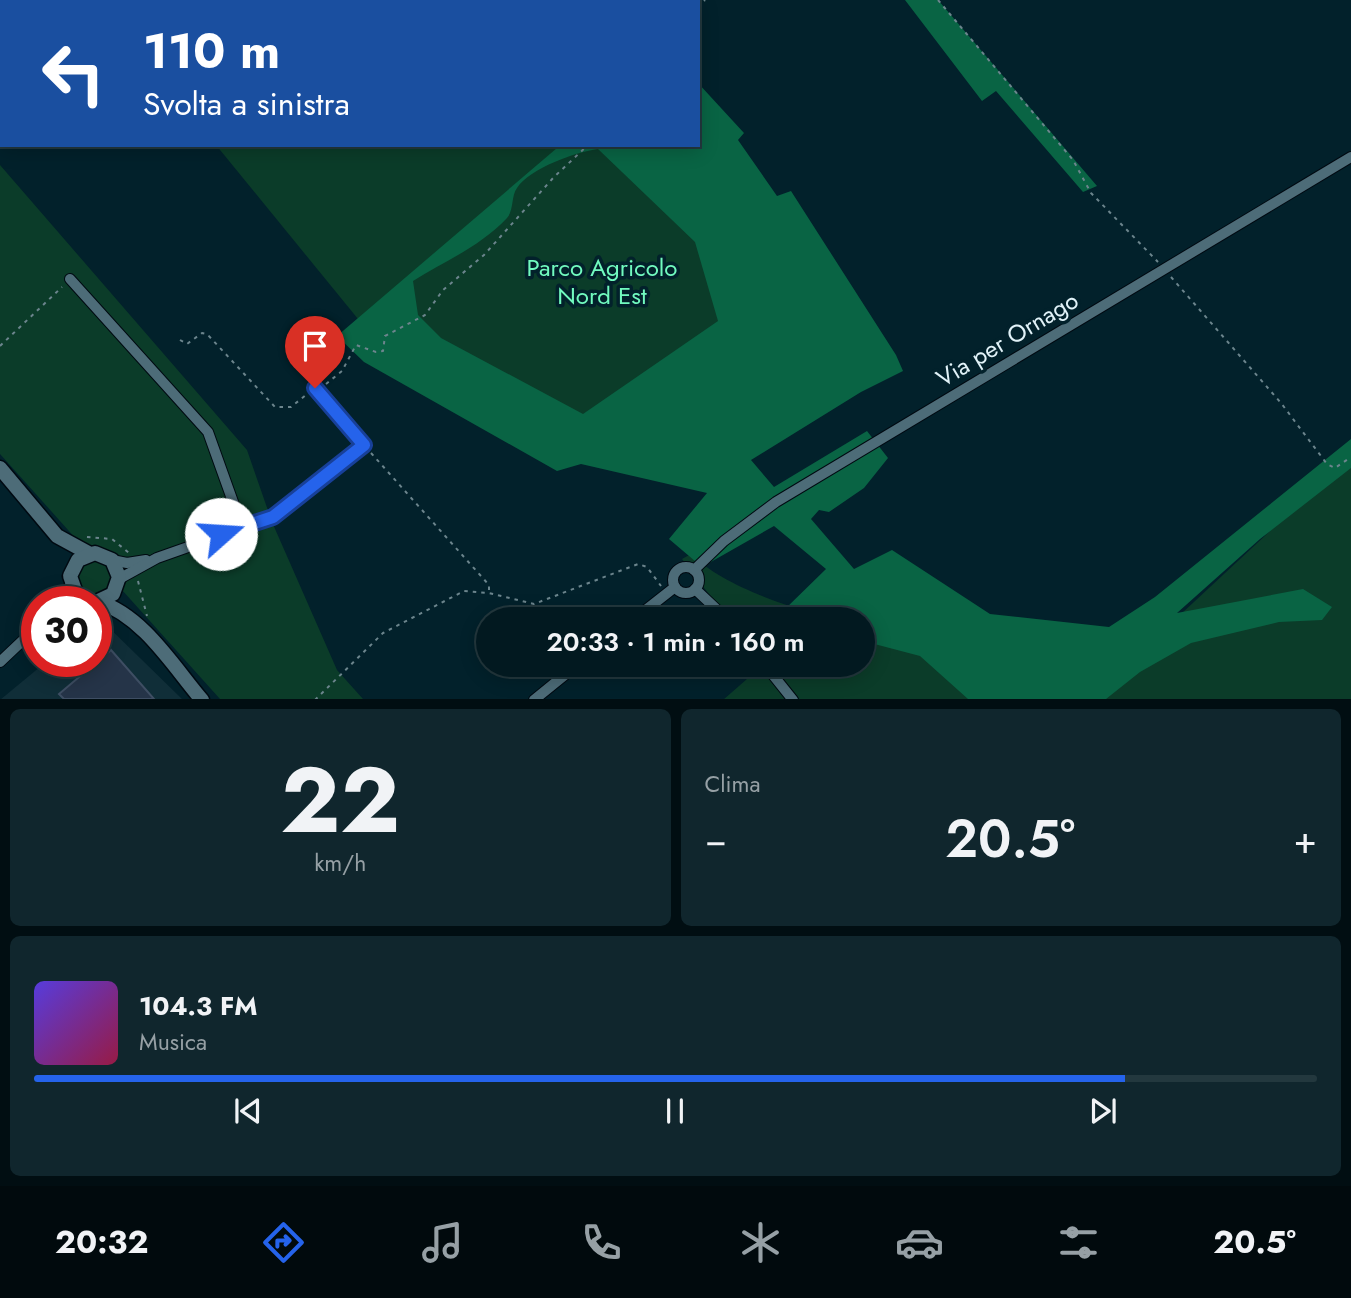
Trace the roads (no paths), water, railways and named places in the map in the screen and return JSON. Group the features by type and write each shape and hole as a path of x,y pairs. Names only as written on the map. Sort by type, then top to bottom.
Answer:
{"main road":[{"path":"0,468 55,534 70,545 90,554 103,554 112,560 123,601 136,624"},
{"path":"55,534 71,579 76,586"},
{"path":"71,579 76,561 90,554"},
{"path":"112,594 119,581"},
{"path":"112,608 136,624 202,699"}],"street":[{"name":"Via per Ornago","path":"694,570 724,541 776,502 1351,157"},
{"path":"70,279 208,432 243,527"},
{"path":"112,560 130,563 157,558 273,517 364,445 316,390"},
{"path":"119,581 157,558"},
{"path":"649,607 670,590 677,570 684,567 694,570 699,580 695,589 685,593 670,590"},
{"path":"68,586 71,579"},
{"path":"695,589 714,607"},
{"path":"0,662 21,642"},
{"path":"534,699 562,677"},
{"path":"775,677 793,699"}],"park label":[{"name":"Parco Agricolo Nord Est","path":"602,281"}]}
